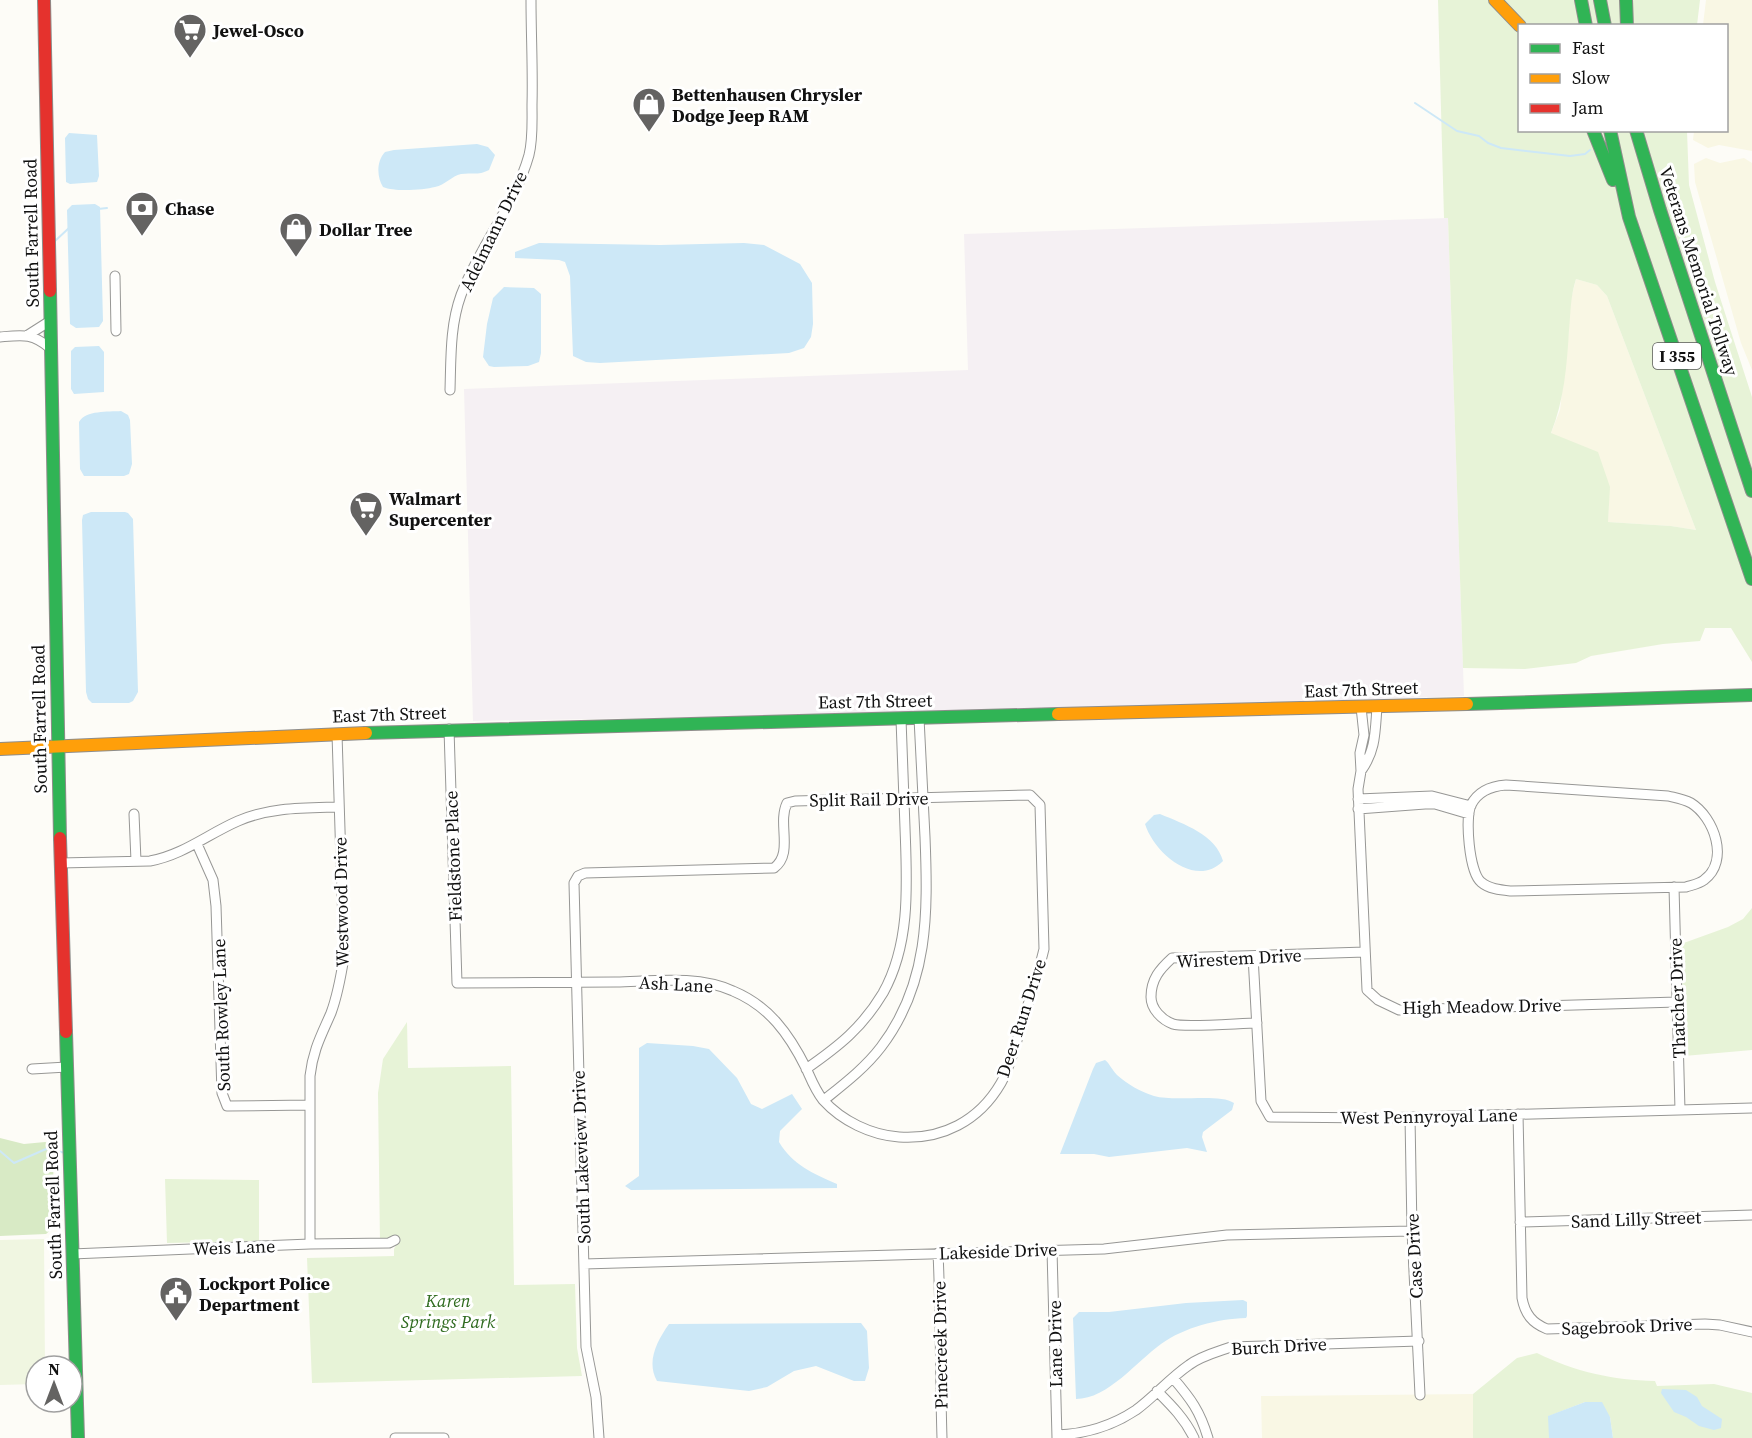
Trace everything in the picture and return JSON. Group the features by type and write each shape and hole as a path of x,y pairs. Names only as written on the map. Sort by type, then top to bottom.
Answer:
{"main road":[{"name":"South Farrell Road","path":"44,0 53,413 57,746 78,1438"},
{"path":"1495,0 1518,24"},
{"path":"1581,0 1586,24"},
{"path":"1600,0 1605,24"},
{"path":"1626,0 1627,24"},
{"path":"1594,132 1635,234"},
{"name":"I 355","path":"1610,132 1635,234 1752,579"},
{"name":"Veterans Memorial Tollway","path":"1637,132 1752,491"},
{"path":"1645,132 1660,210"},
{"name":"East 7th Street","path":"0,749 449,729 1377,707 1752,694"}],"street":[{"name":"Adelmann Drive","path":"450,390 450,354 460,297 470,273 522,174 529,153 532,93 531,0"},
{"path":"115,276 116,331"},
{"path":"28,335 50,321"},
{"path":"0,337 28,335 38,338 51,348"},
{"name":"High Meadow Drive","path":"1361,707 1364,735 1360,753 1358,809 1367,990 1378,1000 1400,1010 1677,1002"},
{"name":"High Meadow Drive","path":"1361,771 1370,758 1373,747 1377,707"},
{"path":"824,1100 856,1074 880,1048 897,1023 921,961 928,898 919,718"},
{"path":"806,1069 841,1045 864,1021 883,992 895,962 904,927 907,884 901,719"},
{"name":"Fieldstone Place","path":"449,729 457,983"},
{"name":"Westwood Drive","path":"310,1244 310,1076 313,1054 340,984 344,957 345,931 337,734"},
{"path":"1506,785 1668,796 1692,804 1707,818 1715,836 1715,866 1704,880 1686,887 1511,891 1488,887 1480,881 1472,866 1470,810 1475,800 1489,788 1506,785"},
{"name":"Split Rail Drive","path":"578,876 585,873 774,868 781,863 784,855 783,811 788,803 795,801 1030,795 1036,798"},
{"path":"1358,799 1432,796 1470,810"},
{"name":"Deer Run Drive","path":"969,1120 988,1102 1002,1082 1044,949 1040,805 1036,798"},
{"path":"1358,809 1435,804 1470,810"},
{"path":"60,863 161,859 197,844 238,821 266,812 339,807"},
{"path":"134,814 136,861"},
{"name":"South Rowley Lane","path":"197,844 213,880 216,906 224,1101 227,1106 309,1104"},
{"name":"South Lakeview Drive","path":"578,876 574,883 586,1347 596,1397 599,1438"},
{"name":"Thatcher Drive","path":"1674,887 1680,1110"},
{"path":"904,927 925,927"},
{"name":"Wirestem Drive","path":"1257,1023 1175,1025 1162,1018 1151,1004 1151,986 1160,969 1172,958 1365,952"},
{"name":"West Pennyroyal Lane","path":"1254,956 1262,1101 1270,1117 1410,1117 1752,1108"},
{"name":"Ash Lane","path":"457,983 685,981 710,983 752,999 769,1013 782,1028 824,1100 841,1116 860,1127 887,1136 916,1138 957,1128 969,1120"},
{"path":"32,1069 67,1067"},
{"name":"Sagebrook Drive","path":"1518,1114 1522,1298 1527,1314 1539,1326 1557,1329 1706,1324 1752,1332"},
{"name":"Case Drive","path":"1410,1117 1412,1231 1420,1395"},
{"name":"Sand Lilly Street","path":"1520,1222 1752,1215"},
{"name":"Lakeside Drive","path":"584,1264 1104,1249 1227,1235 1412,1231"},
{"name":"Weis Lane","path":"72,1254 389,1243 395,1240"},
{"name":"Lane Drive","path":"1052,1250 1057,1437"},
{"name":"Pinecreek Drive","path":"938,1253 942,1438"},
{"name":"Burch Drive","path":"1057,1437 1093,1430 1115,1422 1136,1409 1190,1364 1231,1347 1419,1341"},
{"path":"1173,1378 1193,1400 1203,1419 1208,1438"},
{"path":"1157,1391 1177,1412 1194,1438"},
{"path":"395,1438 444,1438"}],"shaded area":[{"path":"1706,0 1752,0 1752,151 1719,145 1708,148 1693,140 1694,132 1728,132 1728,24 1703,24"},
{"path":"1706,158 1720,163 1744,158 1752,163 1752,370 1741,343 1695,182 1694,164"},
{"path":"1448,218 1464,696 980,712 473,721 464,389 968,370 964,234"},
{"path":"1576,279 1597,285 1607,296 1696,530 1608,522 1609,487 1551,433 1560,410 1569,329 1569,307"},
{"path":"1473,1394 1473,1438 1262,1438 1261,1396"}],"green space":[{"path":"1438,0 1700,0 1697,24 1518,24 1518,132 1687,132 1689,185 1715,282 1752,397 1752,662 1731,628 1705,628 1700,641 1663,644 1591,656 1576,663 1525,669 1463,668 1448,218 1444,218","holes":["1576,279 1597,285 1607,296 1696,530 1608,522 1610,487 1598,452 1551,433 1564,383 1571,304"]},
{"path":"1752,908 1752,1050 1684,1056 1681,944 1728,927 1743,919"},
{"name":"Karen Springs Park","path":"407,1022 408,1068 511,1066 514,1285 575,1284 577,1348 582,1376 312,1383 307,1258 394,1256 397,1243 380,1243 378,1093 383,1059"},
{"path":"0,1138 24,1144 45,1142 53,1144 54,1227 46,1234 0,1236"},
{"path":"165,1179 259,1180 259,1241 167,1243"},
{"path":"44,1239 45,1354 24,1354 24,1384 0,1385 0,1240"},
{"path":"1537,1353 1580,1370 1609,1377 1655,1381 1657,1386 1714,1384 1752,1393 1752,1438 1613,1438 1610,1417 1585,1402 1549,1416 1549,1438 1473,1438 1473,1394 1517,1358"}],"water":[{"path":"69,133 97,135 99,176 97,182 70,184 66,182 65,138"},
{"path":"477,144 488,147 495,155 489,170 485,172 461,174 439,186 424,189 394,190 383,187 381,183 379,165 385,152"},
{"path":"95,204 100,207 103,321 99,327 76,328 70,324 67,210 72,205"},
{"path":"539,243 660,245 744,243 764,245 800,264 812,283 811,337 804,348 789,353 586,362 573,356 570,276 565,262 515,258 515,252"},
{"path":"504,287 534,288 541,294 539,362 528,366 494,367 489,366 483,357 493,298"},
{"path":"99,346 104,352 104,392 74,394 71,389 71,351 75,347"},
{"path":"121,411 128,415 130,420 132,464 129,474 84,476 80,469 79,422 87,415"},
{"path":"91,512 125,512 133,519 138,692 133,701 129,703 92,703 86,692 82,520 83,515"},
{"path":"1160,814 1198,831 1214,844 1223,861 1212,869 1201,871 1177,864 1157,846 1145,824 1154,815"},
{"path":"647,1043 709,1049 737,1078 751,1104 762,1109 792,1094 802,1109 780,1131 779,1142 790,1157 811,1172 837,1184 837,1188 631,1190 625,1186 639,1176 639,1048"},
{"path":"1105,1060 1125,1082 1154,1096 1208,1098 1234,1103 1232,1110 1203,1132 1202,1137 1207,1152 1187,1148 1109,1157 1094,1154 1060,1154 1093,1069 1096,1063"},
{"path":"1243,1300 1247,1302 1246,1318 1213,1322 1180,1333 1161,1344 1111,1386 1099,1393 1076,1399 1073,1318 1079,1312 1109,1312 1186,1303"},
{"path":"861,1323 867,1331 869,1368 865,1381 854,1381 816,1366 794,1371 767,1387 749,1391 657,1381 654,1374 654,1352 669,1324"},
{"path":"1662,1389 1686,1390 1697,1397 1702,1406 1722,1419 1721,1428 1714,1430 1699,1426 1674,1412 1661,1393"},
{"path":"1585,1402 1602,1402 1610,1417 1613,1438 1549,1438 1548,1416"}],"waterway":[{"path":"1415,103 1457,131 1479,136 1488,143 1501,148 1570,156 1585,154 1590,150"},
{"path":"98,209 107,208"},
{"path":"55,241 69,228"},
{"path":"0,1151 14,1163 46,1149 66,1153"}],"traffic: fast":[{"path":"1581,0 1586,24"},
{"path":"1600,0 1605,24"},
{"path":"1626,0 1627,24"},
{"path":"1594,132 1613,180"},
{"path":"1610,132 1629,217 1752,579"},
{"path":"1637,132 1752,491"},
{"path":"50,291 60,838"},
{"path":"1467,704 1752,695"},
{"path":"366,733 1058,714"},
{"path":"66,1032 78,1438"}],"traffic: slow":[{"path":"1495,0 1518,24"},
{"path":"1058,714 1467,704"},
{"path":"0,749 366,733"}],"traffic: jam":[{"path":"44,0 50,291"},
{"path":"60,838 66,1032"}],"place":[{"name":"Jewel-Osco","path":"190,59"},
{"name":"Bettenhausen Chrysler Dodge Jeep RAM","path":"649,133"},
{"name":"Chase","path":"142,237"},
{"name":"Dollar Tree","path":"296,258"},
{"name":"Walmart Supercenter","path":"366,537"},
{"name":"Lockport Police Department","path":"176,1322"}]}
